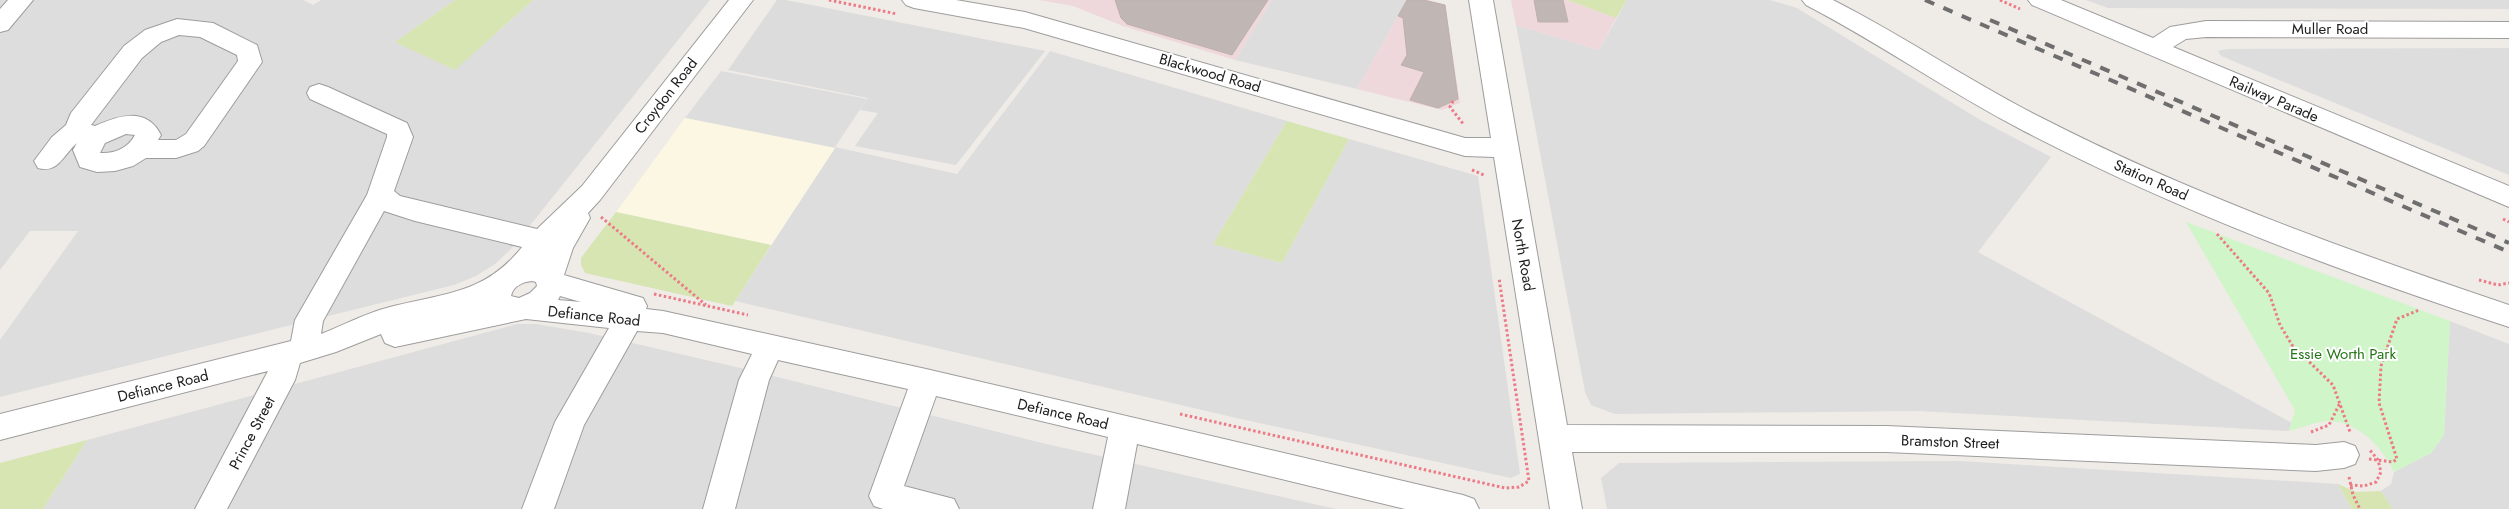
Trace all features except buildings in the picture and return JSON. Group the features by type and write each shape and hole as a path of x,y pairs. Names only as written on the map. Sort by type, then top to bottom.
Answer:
{"street":[{"path":"0,24 21,0"},
{"name":"Croydon Road","path":"551,279 556,255 598,208 741,0"},
{"name":"North Road","path":"1482,0 1566,509"},
{"name":"Station Road","path":"1814,0 1875,33 1981,97 2120,167 2182,195 2428,289 2509,316"},
{"name":"Railway Parade","path":"2040,0 2509,197"},
{"name":"Blackwood Road","path":"909,8 1025,20 1465,147 1505,148"},
{"path":"177,19 205,29 248,51 250,62 195,140 187,147 174,150 141,148 118,161 95,163 89,160 86,150 87,133 80,119 133,52 177,19"},
{"path":"2210,72 2197,55 2194,47 2195,42 2234,35 2248,29"},
{"name":"Muller Road","path":"2158,49 2163,41 2185,30 2509,30"},
{"name":"Prince Street","path":"211,509 280,380 306,350 309,320 380,195 400,137 398,129 319,93"},
{"path":"47,161 61,143 87,133"},
{"path":"380,195 391,203 415,211 542,241"},
{"name":"Croydon Road","path":"512,295 530,258 542,241 598,208"},
{"name":"Defiance Road","path":"0,427 306,350 433,328 461,320 512,295 529,269 538,269 551,279 634,306 663,322"},
{"name":"Defiance Road","path":"512,295 629,319 663,322 926,381 1463,509"},
{"path":"538,509 570,422 629,319"},
{"path":"718,509 754,380 770,346"},
{"path":"926,381 885,496 943,509"},
{"path":"1109,509 1125,429"},
{"name":"Bramston Street","path":"1555,438 1606,440 1886,439 2316,458 2353,445"}],"path":[{"path":"829,0 909,8"},
{"path":"1453,102 1450,107 1466,127"},
{"path":"1468,169 1484,174 1485,183"},
{"path":"596,224 598,208"},
{"path":"598,208 707,306"},
{"path":"2212,228 2269,293 2280,325 2292,345 2333,385 2353,445 2350,485 2360,509"},
{"path":"1174,413 1505,488 1519,487 1529,480 1498,274"},
{"path":"2353,445 2378,460 2393,462 2397,459 2378,403 2381,366 2397,319 2406,313 2426,308 2428,289"},
{"path":"650,293 756,317"},
{"path":"2350,485 2364,486 2376,482 2381,472 2378,460 2353,445"}],"shaded area":[{"path":"0,0 303,0 313,5 321,0 455,0 395,42 499,31 533,0 710,0 512,248 495,264 476,276 454,285 0,397 0,340 78,231 30,231 0,270"},
{"path":"777,0 786,0 1045,51 956,165 855,146 878,113 860,110 868,98 728,70"},
{"path":"1039,0 1272,0 1235,60 1123,26 1073,6"},
{"path":"1272,0 1407,0 1357,89 1235,60"},
{"path":"1407,0 1424,0 1445,5 1460,103 1442,110 1357,89"},
{"path":"1511,0 1567,0 1616,18 1599,50 1516,25"},
{"path":"1627,0 1770,0 1797,8 1982,121 2051,157 1978,252 2292,423 2289,431 1918,411 1615,414 1591,405 1585,392 1516,25 1599,50"},
{"path":"2086,0 2509,0 2509,9 2108,8"},
{"path":"2509,48 2509,175 2221,56 2218,51 2227,49"},
{"path":"1050,51 1287,121 1213,244 1282,263 1349,139 1478,176 1520,474 1511,478 1232,417 735,301 835,148 685,118 721,71 867,99 835,147 957,174"},
{"path":"685,118 835,148 771,245 616,212"},
{"path":"2450,321 2509,344 2509,509 2393,509 2381,491 2391,484 2394,472 2431,453 2444,435"},
{"path":"517,324 536,324 589,333 745,369 1042,443 1336,509 43,509 87,440"},
{"path":"1959,461 2338,484 2352,509 1607,509 1601,478 1619,463"}],"green space":[{"path":"455,0 533,0 455,70 395,42"},
{"path":"1567,0 1627,0 1616,18"},
{"path":"1287,121 1349,139 1282,263 1213,244"},
{"path":"616,212 771,245 732,306 585,273 581,265 581,258"},
{"name":"Essie Worth Park","path":"2186,222 2450,321 2444,435 2431,453 2394,472 2377,446 2352,426 2326,421 2289,431 2295,410"},
{"path":"87,440 43,509 0,509 0,463"},
{"path":"2338,484 2356,492 2381,491 2393,509 2352,509"}],"railway":[{"path":"1925,0 2509,252"},
{"path":"1990,20 2509,243"}]}
